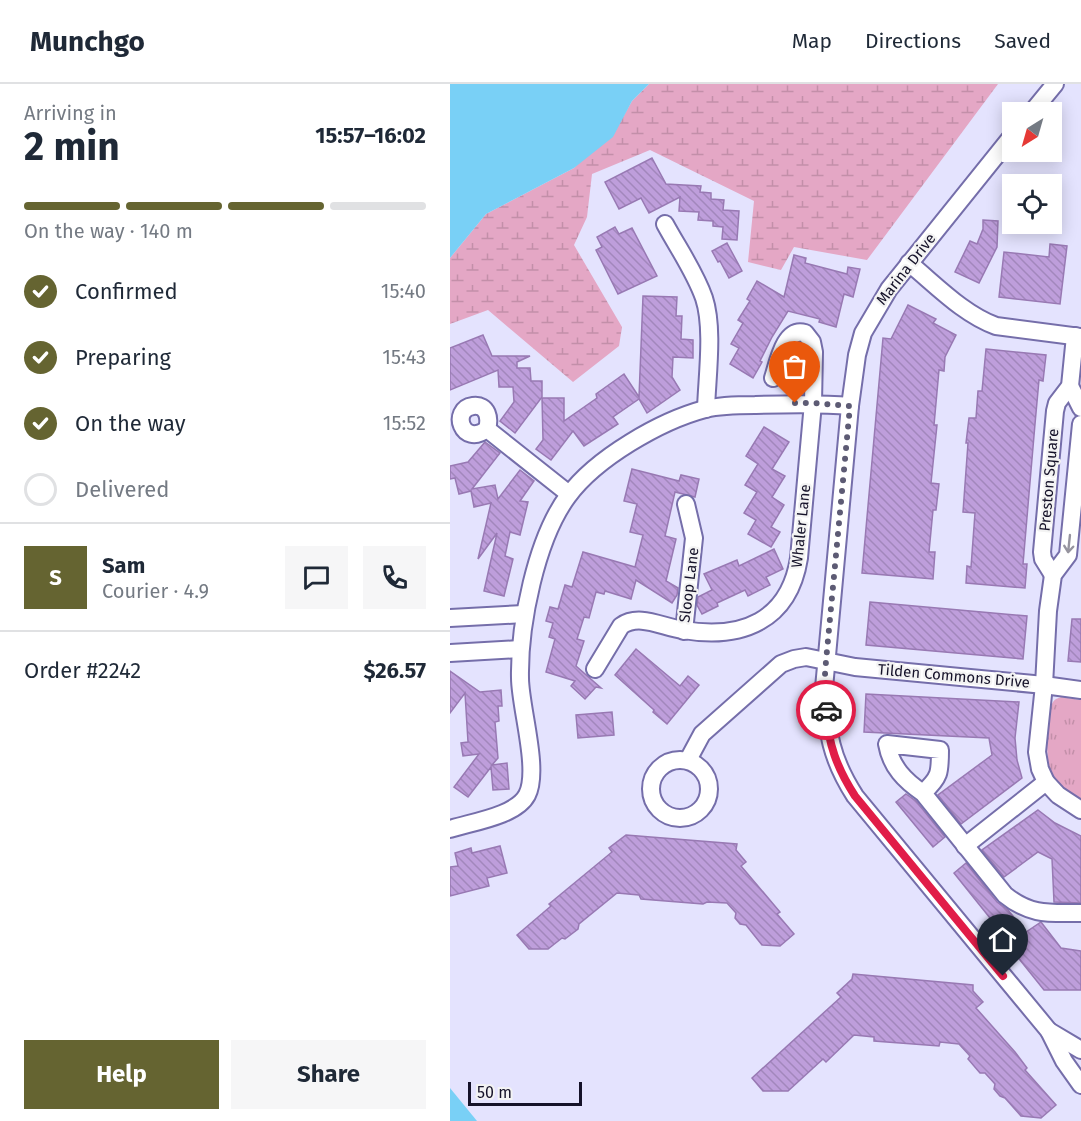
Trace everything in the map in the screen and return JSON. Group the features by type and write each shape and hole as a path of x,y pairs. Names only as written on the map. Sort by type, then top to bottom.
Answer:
{"street":[{"path":"1040,102 1055,84"},
{"name":"Marina Drive","path":"1002,148 889,289 863,333 857,355 850,406 824,688 828,734 844,778 855,796 1049,1031 1064,1061 1081,1084"},
{"path":"665,224 697,280 704,298 709,328 706,409"},
{"path":"909,263 984,322 996,326 1078,337"},
{"name":"Whaler Lane","path":"595,669 621,626 626,622 642,620 684,631 726,632 753,626 772,614 787,596 799,558 813,403 814,352 812,342 805,333 795,332 787,339 773,378"},
{"name":"Preston Square","path":"1053,575 1043,559 1042,552 1055,411 1057,403 1070,386 1078,337"},
{"path":"1070,386 1081,408"},
{"path":"450,829 507,812 520,804 528,794 531,781 520,681 520,649 524,614 547,533 569,494 614,455 641,437 706,409 739,405 813,403 850,406"},
{"name":"Preston Square","path":"1046,782 1040,769 1037,752 1048,611 1053,575 1068,555 1081,424"},
{"path":"487,429 569,494"},
{"name":"Sloop Lane","path":"684,631 694,538 686,504"},
{"path":"450,618 524,614"},
{"path":"450,654 520,649"},
{"name":"Tilden Commons Drive","path":"688,760 702,734 781,664 794,659 806,657 855,667 1081,690"},
{"path":"965,846 1046,782 1058,795 1081,810"},
{"path":"923,793 1005,895 1029,910 1081,913"},
{"name":"Marina Drive","path":"1049,1031 1081,1050"}],"green space":[{"path":"649,84 998,84 867,260 794,247 781,270 748,262 754,201 650,150 592,174 587,217 574,245 622,327 619,346 573,382 488,310 450,324 450,258 486,214 574,168 623,117 632,101"},
{"path":"1061,697 1081,700 1081,800 1060,784 1049,766 1047,747 1049,716 1053,702"}],"water":[{"path":"450,84 649,84 632,101 613,137 574,168 486,214 450,258"},
{"path":"450,1088 477,1121 450,1121"}],"building":[{"path":"652,158 666,184 701,186 700,192 711,193 711,199 724,200 723,210 739,211 737,240 722,239 723,227 713,226 713,221 698,220 699,212 679,211 680,197 649,213 641,198 619,209 605,182"},
{"path":"983,220 998,221 997,247 979,283 955,272 970,241 977,244 983,229"},
{"path":"615,227 619,234 632,228 657,276 618,294 596,250 602,247 597,237"},
{"path":"727,243 742,271 729,278 712,251"},
{"path":"1050,244 1067,246 1060,304 999,297 1004,252 1049,257"},
{"path":"794,255 806,258 805,263 847,274 848,267 860,269 853,297 844,294 836,327 819,322 820,319 788,311 772,337 753,378 730,364 739,348 731,344 743,323 738,320 750,301 747,299 757,281 784,297"},
{"path":"643,296 677,297 676,316 682,316 681,339 693,340 693,358 673,357 672,377 680,390 647,413 639,399 613,417 618,424 584,446 573,431 551,460 536,449 543,440 542,398 564,398 564,421 597,398 596,394 624,374 639,397"},
{"path":"908,305 936,319 933,323 956,335 945,357 944,371 939,370 934,425 937,425 931,483 939,484 936,510 933,510 929,552 935,552 933,579 862,573 883,338 891,339"},
{"path":"483,335 492,356 530,356 517,362 517,368 530,368 531,381 542,381 542,397 515,433 500,421 514,402 513,387 499,387 498,370 450,390 450,348"},
{"path":"986,349 1046,355 1043,381 1039,380 1035,424 1023,564 1027,564 1025,588 966,583 967,566 971,567 975,513 963,512 968,443 966,443 969,418 976,418 978,391 982,391"},
{"path":"764,427 789,442 772,469 785,476 772,497 784,505 771,527 780,532 771,547 748,534 756,520 744,513 757,492 745,485 758,464 746,456"},
{"path":"485,442 500,453 472,489 495,485 498,499 520,470 534,481 520,501 528,502 520,535 510,532 505,556 513,559 504,596 484,591 497,533 478,559 491,503 474,507 471,491 459,494 455,478 450,479 450,466 468,462"},
{"path":"632,469 679,481 681,475 699,479 695,497 675,492 665,536 676,539 666,581 678,588 677,595 672,603 636,580 631,599 605,591 604,594 596,592 589,618 584,617 577,639 584,641 576,666 601,688 596,687 585,699 571,686 575,681 546,672 555,639 549,637 553,623 546,621 550,607 558,609 565,585 572,587 583,552 635,567 643,535 630,532 637,504 624,501"},
{"path":"774,549 783,569 766,577 770,585 748,596 745,590 717,603 718,606 702,614 697,605 698,597 712,590 704,574 737,560 739,566"},
{"path":"870,602 1027,616 1023,659 866,645"},
{"path":"1072,619 1081,619 1081,662 1068,661"},
{"path":"636,649 680,686 688,676 699,685 667,724 615,675"},
{"path":"450,671 480,692 501,690 502,706 498,706 499,721 495,722 498,758 492,765 507,763 509,789 493,790 491,767 468,797 454,787 479,754 463,756 461,743 468,742 465,693 450,713"},
{"path":"866,694 1019,702 1015,738 1017,760 1022,778 961,824 938,795 992,755 989,738 864,732"},
{"path":"612,712 614,735 578,738 576,715"},
{"path":"906,794 916,801 945,837 933,847 896,802"},
{"path":"1038,810 1055,823 1081,836 1081,903 1054,902 1052,859 1038,852 1004,877 982,850"},
{"path":"626,835 737,844 736,850 746,862 741,866 780,912 777,914 794,934 780,946 762,945 746,925 740,924 735,918 736,913 727,903 707,902 703,904 641,899 639,895 617,893 579,924 578,929 565,939 562,938 548,949 529,949 517,935 551,906 549,904 612,852 609,848"},
{"path":"500,846 507,873 487,878 489,886 450,896 450,867 458,866 455,853 471,848 472,853"},
{"path":"966,863 997,902 1008,910 1026,932 1041,922 1061,948 1081,951 1081,990 1044,990 954,873"},
{"path":"853,974 973,985 973,991 983,1002 976,1008 1015,1052 1027,1068 1025,1070 1056,1105 1041,1118 1021,1116 994,1089 995,1084 985,1073 980,1073 968,1059 970,1056 959,1044 940,1042 939,1046 874,1041 874,1037 854,1035 826,1062 823,1059 788,1091 763,1091 752,1078 841,997 837,993 852,979"}],"way so far":[{"path":"795,403 850,406 826,661 824,688 826,710"}],"route":[{"path":"826,710 828,734 834,756 855,796 1003,976"}]}
